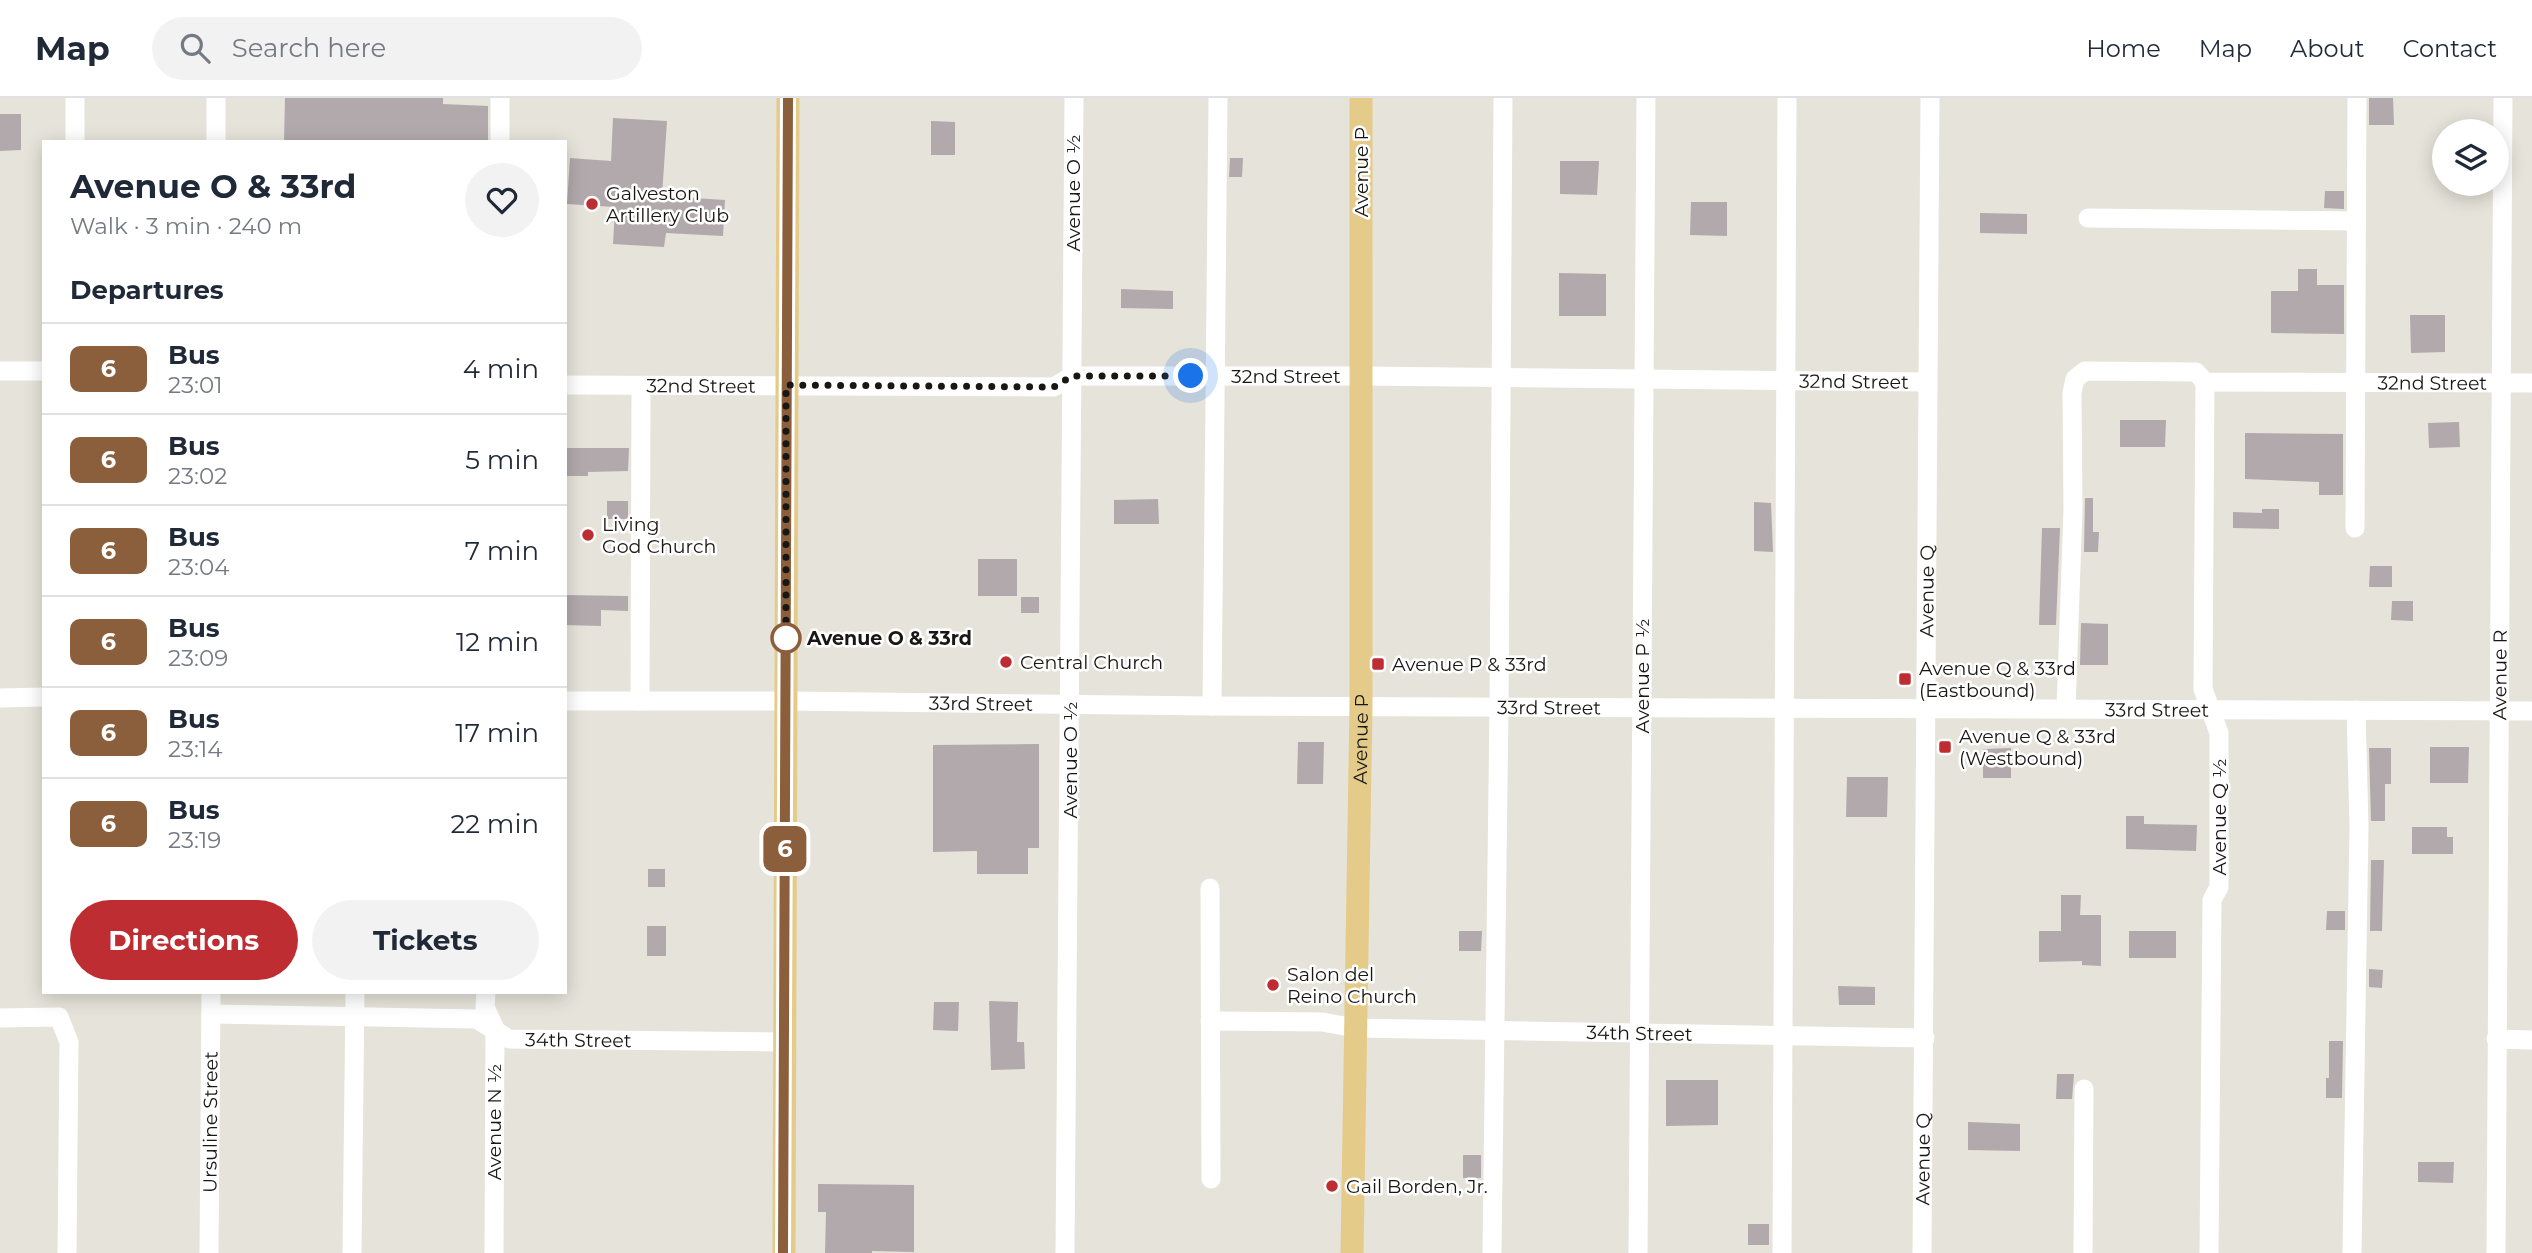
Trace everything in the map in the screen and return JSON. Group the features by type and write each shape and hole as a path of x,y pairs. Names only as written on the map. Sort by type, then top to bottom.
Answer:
{"main road":[{"path":"783,1253 788,98"},
{"name":"Avenue P","path":"1352,1253 1360,706 1361,98"}],"street":[{"path":"75,98 75,140"},
{"path":"216,98 216,140"},
{"path":"500,98 500,140"},
{"name":"Avenue O ½","path":"1065,1253 1074,98"},
{"path":"1212,706 1218,98"},
{"path":"1492,1253 1503,98"},
{"name":"Avenue P ½","path":"1638,1253 1646,98"},
{"path":"1782,1253 1787,98"},
{"name":"Avenue Q","path":"1922,1253 1930,98"},
{"path":"2355,528 2357,98"},
{"name":"Avenue R","path":"2496,1253 2503,98"},
{"path":"2088,218 2356,221"},
{"path":"0,371 42,371"},
{"name":"32nd Street","path":"2066,709 2073,509 2072,393 2075,379 2085,371 2196,372 2205,382 2532,383"},
{"name":"32nd Street","path":"567,385 1054,387 1072,376 1928,382"},
{"name":"Avenue Q ½","path":"2205,382 2203,689 2219,733 2219,887 2213,900 2209,1253"},
{"path":"640,701 641,386"},
{"path":"0,698 42,697"},
{"name":"33rd Street","path":"567,701 1499,708 2532,711"},
{"path":"2352,1253 2359,827 2356,710"},
{"path":"1209,888 1211,1179"},
{"name":"Ursuline Street","path":"209,1253 211,994"},
{"path":"352,1253 355,994"},
{"name":"Avenue N ½","path":"486,994 485,1007 495,1029 494,1253"},
{"name":"34th Street","path":"211,1014 476,1019 509,1039 783,1042"},
{"path":"0,1018 59,1017 69,1042 67,1253"},
{"name":"34th Street","path":"1210,1021 1322,1022 1355,1028 1496,1032 1925,1038"},
{"path":"2496,1039 2532,1040"},
{"path":"2083,1253 2084,1089"}],"building":[{"path":"285,98 443,98 443,104 488,106 488,140 284,140"},
{"path":"2369,98 2393,98 2394,125 2369,125"},
{"path":"0,114 21,114 21,150 0,151"},
{"path":"613,118 667,121 662,196 725,200 723,236 666,233 664,247 613,244 615,207 567,204 570,158 611,161"},
{"path":"931,121 955,122 955,155 931,155"},
{"path":"1230,158 1243,158 1242,177 1229,177"},
{"path":"1560,161 1599,161 1597,195 1560,194"},
{"path":"2325,191 2344,191 2344,209 2324,208"},
{"path":"1691,202 1727,202 1727,236 1690,235"},
{"path":"1980,213 2027,214 2027,234 1980,233"},
{"path":"2298,269 2317,269 2317,285 2344,285 2344,334 2271,333 2271,291 2298,291"},
{"path":"1559,273 1606,274 1606,316 1559,316"},
{"path":"1121,289 1173,291 1173,309 1121,308"},
{"path":"2410,315 2445,315 2445,352 2411,353"},
{"path":"2120,420 2166,420 2165,447 2120,447"},
{"path":"2459,422 2460,447 2429,448 2428,423"},
{"path":"2245,433 2343,434 2343,495 2319,495 2319,482 2245,479"},
{"path":"567,448 629,448 628,471 588,472 588,476 567,476"},
{"path":"2085,498 2093,498 2093,532 2099,532 2098,552 2084,552"},
{"path":"1158,499 1159,524 1114,524 1114,500"},
{"path":"607,501 628,501 628,519 607,519"},
{"path":"1754,502 1771,503 1773,552 1754,551"},
{"path":"2262,509 2279,509 2279,529 2233,528 2233,512 2262,513"},
{"path":"2042,528 2060,528 2056,625 2039,625"},
{"path":"978,559 1017,559 1017,596 978,596"},
{"path":"2370,566 2392,566 2392,587 2369,587"},
{"path":"567,595 628,596 628,611 601,610 601,626 567,625"},
{"path":"1021,597 1039,597 1039,613 1021,613"},
{"path":"2392,601 2413,601 2413,621 2391,620"},
{"path":"2081,623 2108,624 2108,665 2080,665"},
{"path":"1298,742 1324,742 1323,784 1297,784"},
{"path":"1039,744 1039,848 1028,848 1028,874 977,874 977,851 933,852 933,745"},
{"path":"2430,747 2469,747 2468,783 2430,783"},
{"path":"2011,748 2011,778 1983,778 1983,749"},
{"path":"2369,748 2391,748 2391,784 2385,784 2385,821 2371,821"},
{"path":"1847,777 1888,777 1887,817 1846,817"},
{"path":"2126,816 2144,816 2144,824 2197,825 2196,851 2126,849"},
{"path":"2412,827 2447,827 2447,837 2453,837 2453,854 2412,854"},
{"path":"2371,860 2384,860 2382,931 2370,931"},
{"path":"648,869 665,869 665,887 648,887"},
{"path":"2061,895 2081,895 2080,915 2101,915 2101,966 2082,965 2082,961 2039,962 2039,931 2061,931"},
{"path":"2327,911 2345,911 2345,930 2326,930"},
{"path":"647,926 666,926 666,956 647,956"},
{"path":"1459,931 1482,931 1481,951 1459,951"},
{"path":"2129,931 2176,931 2176,958 2129,958"},
{"path":"2369,969 2383,970 2382,988 2369,987"},
{"path":"1838,986 1875,987 1875,1005 1839,1005"},
{"path":"989,1001 1018,1002 1017,1042 1024,1042 1025,1069 991,1070"},
{"path":"934,1002 959,1002 958,1031 933,1030"},
{"path":"2329,1041 2343,1041 2342,1098 2326,1098"},
{"path":"2057,1074 2074,1074 2072,1099 2056,1099"},
{"path":"1666,1080 1718,1080 1718,1125 1666,1126"},
{"path":"1968,1122 2020,1124 2020,1151 1968,1150"},
{"path":"1463,1155 1481,1155 1481,1178 1463,1178"},
{"path":"2418,1162 2454,1162 2453,1183 2418,1182"},
{"path":"818,1184 914,1185 914,1252 825,1253 826,1212 818,1212"},
{"path":"1748,1224 1769,1224 1769,1245 1748,1245"}],"bus line":[{"name":"6","path":"783,1253 788,98"}],"place":[{"name":"Galveston Artillery Club","path":"592,204"},
{"name":"Living God Church","path":"588,535"},
{"name":"Avenue O & 33rd","path":"786,638"},
{"name":"Central Church","path":"1006,662"},
{"name":"Avenue P & 33rd","path":"1378,664"},
{"name":"Avenue Q & 33rd (Eastbound)","path":"1905,679"},
{"name":"Avenue Q & 33rd (Westbound)","path":"1945,747"},
{"name":"Salon del Reino Church","path":"1273,985"},
{"name":"Gail Borden, Jr.","path":"1332,1186"}],"route":[{"path":"786,638 786,648 786,385 1054,387 1072,376 1191,376"}]}
